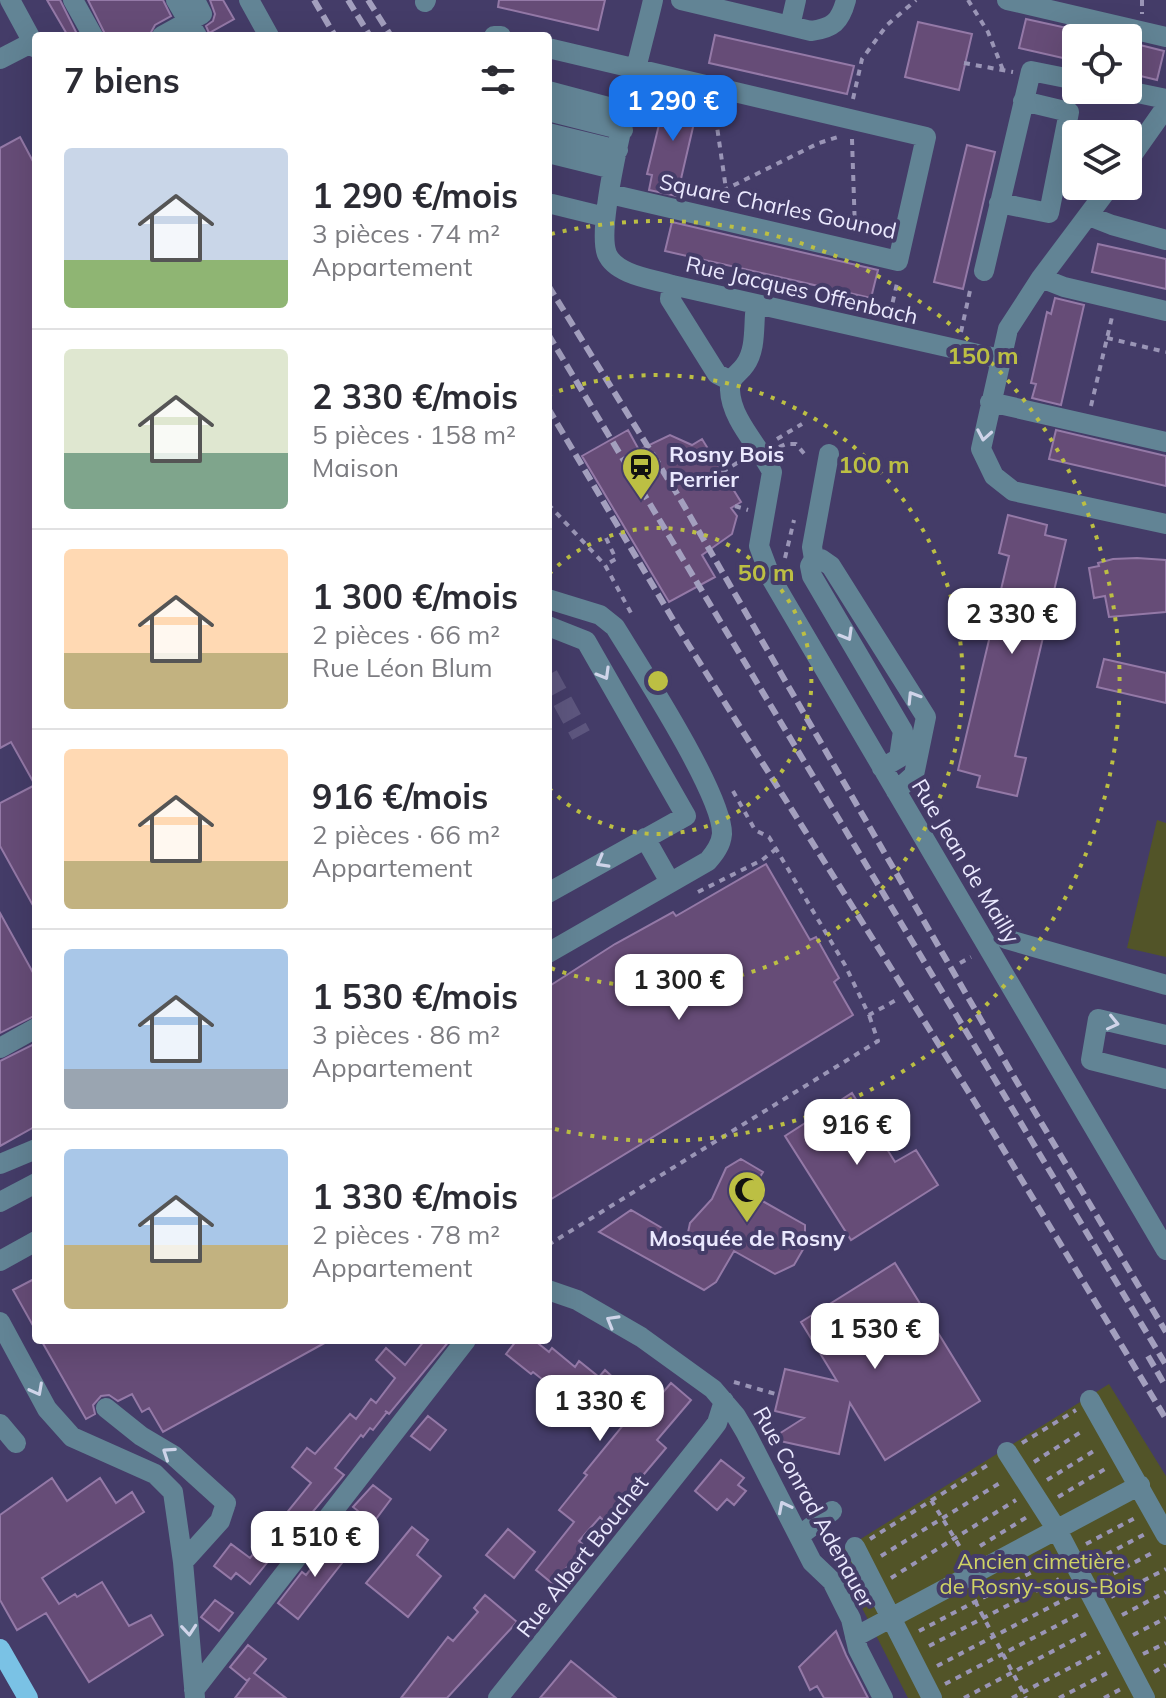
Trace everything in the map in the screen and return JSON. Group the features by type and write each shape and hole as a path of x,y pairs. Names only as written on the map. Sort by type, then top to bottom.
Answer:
{"main road":[{"path":"0,1649 28,1698"}],"street":[{"path":"10,0 32,41"},
{"path":"73,0 91,32"},
{"path":"176,0 195,32"},
{"path":"169,32 202,14 195,0"},
{"path":"249,0 267,32"},
{"name":"Rue Jacques Offenbach","path":"653,0 605,217 603,234 608,256 624,270 672,285 1000,359"},
{"path":"681,0 709,4 811,31 830,29 841,18 846,0"},
{"path":"790,26 796,0"},
{"path":"1007,0 1166,37"},
{"path":"0,59 32,46"},
{"name":"Square Charles Gounod","path":"552,49 926,137 898,261 610,194"},
{"path":"984,271 1031,71 1062,77"},
{"path":"552,94 620,140"},
{"path":"1142,94 1166,99"},
{"path":"999,203 1049,213 1069,112 1023,101"},
{"path":"1142,141 1166,107"},
{"path":"552,113 620,140"},
{"path":"552,133 620,140"},
{"path":"552,152 620,140"},
{"path":"1100,200 1041,278 1008,329 981,449 994,476 1013,491 1166,524"},
{"path":"552,204 605,217"},
{"path":"1089,216 1166,240"},
{"path":"1041,278 1064,287 1166,311"},
{"path":"672,285 670,299 717,374 731,381 736,372 745,366 751,350 756,305"},
{"name":"Rue Jean de Mailly","path":"731,381 736,414 772,472 759,546 771,578 1166,1250"},
{"path":"990,402 1166,442"},
{"path":"829,454 812,547 814,559 810,566 812,576 903,731 899,758 882,768"},
{"path":"814,559 821,559 831,566 926,717 914,775 896,791"},
{"path":"552,600 600,615 615,627 668,715 718,811 722,835 717,851 708,861 552,951"},
{"path":"552,628 586,641 686,816 552,891"},
{"path":"645,838 670,882"},
{"path":"1006,939 1166,985"},
{"path":"1166,1035 1098,1019 1091,1060 1166,1079"},
{"path":"0,1048 32,1030"},
{"path":"0,1164 32,1151"},
{"path":"0,1202 32,1185"},
{"path":"0,1261 32,1243"},
{"name":"Rue Conrad Adenauer","path":"552,1291 577,1300 641,1337 718,1395 746,1433 812,1562 832,1581 851,1619 858,1649 883,1698"},
{"path":"0,1322 47,1409 72,1437 155,1474 173,1492 183,1562 194,1694"},
{"path":"194,1694 463,1344"},
{"name":"Rue Albert Bouchet","path":"498,1698 717,1423 718,1395"},
{"path":"106,1408 141,1436 173,1455 226,1503"},
{"path":"1087,1409 1140,1485 1161,1529"},
{"path":"0,1424 16,1443"},
{"path":"1007,1452 1057,1530 1145,1698"},
{"path":"855,1637 892,1618 959,1571 1057,1530 1140,1485"},
{"path":"179,1530 200,1528 209,1516 226,1503"},
{"path":"183,1562 220,1521 226,1503"},
{"path":"799,1536 832,1511"},
{"path":"855,1547 928,1688"}],"path":[{"path":"968,0 988,32 1003,70"},
{"path":"964,63 1029,77"},
{"path":"711,87 726,189"},
{"path":"687,212 819,143 841,136"},
{"path":"884,318 889,317 899,272 898,261"},
{"path":"957,350 974,275 984,271"},
{"path":"1087,424 1116,299"},
{"path":"1107,338 1166,352"},
{"path":"777,439 802,424"},
{"path":"722,472 746,458"},
{"path":"552,508 605,565"},
{"path":"606,538 614,556"},
{"path":"552,1243 878,1041 845,965 769,837 755,830"},
{"path":"960,963 977,954"},
{"path":"869,1015 898,999"},
{"path":"718,1395 722,1379 779,1395"},
{"path":"855,1547 1079,1408 1087,1409"},
{"path":"865,1566 1091,1426"},
{"path":"978,1547 1103,1446"},
{"path":"876,1587 954,1538 1114,1464"},
{"path":"931,1500 965,1555 959,1571 1024,1695"},
{"path":"928,1688 1003,1654 1161,1529"},
{"path":"964,1698 1012,1673 1087,1588 1161,1529"},
{"path":"928,1688 993,1636 1087,1588 1161,1529"},
{"path":"907,1648 984,1618 1166,1569"},
{"path":"907,1648 976,1602 1087,1588 1166,1592"},
{"path":"1012,1698 1024,1695 1166,1618"}],"green space":[{"path":"1157,820 1166,823 1166,957 1127,948"},
{"name":"Ancien cimetière de Rosny-sous-Bois","path":"1109,1384 1166,1476 1166,1698 908,1698 835,1555"}],"building":[{"path":"47,0 60,0 76,32 66,32"},
{"path":"88,0 163,0 171,16 155,25 151,32 104,32"},
{"path":"210,0 223,0 234,19 209,32 206,26 213,21 215,14"},
{"path":"499,0 605,0 598,30 498,7"},
{"path":"1026,19 1062,27 1062,58 1019,48"},
{"path":"918,22 972,34 959,90 905,77"},
{"path":"715,35 854,66 847,94 709,63"},
{"path":"1142,46 1164,51 1157,80 1142,76"},
{"path":"672,90 700,97 677,196 649,190 652,175 647,174 664,104 668,105"},
{"path":"20,137 32,160 32,780 11,742 0,748 0,148"},
{"path":"967,145 995,152 963,289 934,282"},
{"path":"672,222 878,270 871,298 665,251"},
{"path":"1098,244 1166,259 1166,289 1092,272"},
{"path":"1055,298 1084,305 1061,405 1032,398 1036,384 1031,383 1047,312 1051,314"},
{"path":"628,430 639,450 670,435 692,445 702,439 741,502 731,508 737,516 732,534 702,555 715,577 669,602 582,456"},
{"path":"1056,430 1166,456 1166,486 1049,459"},
{"path":"1008,515 1047,525 1045,535 1066,540 1015,756 1026,758 1017,796 977,787 980,776 958,770 1009,556 999,553"},
{"path":"1113,559 1166,560 1166,612 1109,617 1105,596 1094,598 1089,568"},
{"path":"1104,659 1166,673 1166,703 1097,687"},
{"path":"32,787 32,904 0,846 0,803"},
{"path":"766,864 810,940 816,937 839,978 834,982 853,1015 552,1199 552,984 615,944 673,912 676,916"},
{"path":"0,913 32,971 32,1017 0,1033"},
{"path":"32,1045 32,1128 0,1146 0,1061"},
{"path":"852,1093 895,1162 916,1150 938,1185 851,1240 785,1136"},
{"name":"Mosquée de Rosny","path":"741,1159 763,1172 750,1194 805,1225 805,1246 794,1265 775,1274 734,1251 716,1282 704,1290 599,1232 631,1210 686,1242 690,1223 712,1199 726,1168"},
{"path":"895,1263 980,1401 885,1460 850,1403 839,1454 771,1439 804,1418 775,1411 785,1369 837,1381 801,1322"},
{"path":"32,1280 32,1324 13,1290"},
{"path":"43,1344 323,1344 163,1432 149,1408 142,1412 132,1394 118,1401 109,1395 101,1396 93,1405 95,1414 86,1419"},
{"path":"422,1344 447,1344 389,1414 387,1412 373,1430 370,1428 363,1437 361,1435 335,1468 344,1475 305,1521 302,1519 250,1584 236,1573 231,1579 214,1566 231,1544 250,1558 311,1483 292,1467 307,1448 315,1454 350,1414 356,1419 371,1399 376,1403 395,1378 376,1360 386,1348 405,1365"},
{"path":"514,1344 539,1344 549,1352 552,1348 575,1367 579,1361 599,1377 605,1370 648,1410 671,1383 691,1400 657,1440 666,1448 612,1512 603,1520 600,1517 579,1541 585,1546 553,1584 536,1570 574,1522 559,1510 587,1475 584,1473 625,1423 588,1392 576,1406 506,1354"},
{"path":"428,1416 446,1430 430,1450 411,1436"},
{"path":"721,1460 744,1478 738,1485 746,1491 734,1505 727,1499 717,1510 695,1491"},
{"path":"52,1478 67,1501 100,1478 116,1503 132,1492 144,1512 42,1578 59,1604 102,1582 129,1626 151,1615 163,1635 89,1682 46,1613 17,1630 0,1600 0,1515"},
{"path":"373,1485 391,1499 373,1523 353,1507"},
{"path":"412,1527 428,1540 417,1555 441,1576 408,1617 366,1583"},
{"path":"508,1529 535,1552 514,1578 486,1555"},
{"path":"337,1537 353,1549 298,1619 278,1603 302,1572 306,1575"},
{"path":"485,1595 517,1622 447,1698 401,1698 448,1637 453,1641 478,1612 474,1608"},
{"path":"215,1600 233,1613 219,1631 201,1617"},
{"path":"836,1631 868,1698 824,1698 817,1686 810,1690 799,1667"},
{"path":"248,1645 266,1659 254,1673 286,1698 235,1698 250,1678 247,1681 230,1667"},
{"path":"571,1661 581,1669 616,1698 540,1698"}],"tunnel":[{"path":"552,682 581,735"}],"railway":[{"path":"314,0 333,32"},
{"path":"348,0 368,32"},
{"path":"368,0 388,32"},
{"path":"552,291 679,497 1014,1077 1166,1332"},
{"path":"552,341 1166,1365"},
{"path":"552,415 678,628 973,1099 1166,1419"},
{"path":"1148,1356 1166,1387"}],"place":[{"name":"Rosny Bois Perrier","path":"641,501"},
{"name":"Mosquée de Rosny","path":"747,1224"}]}
